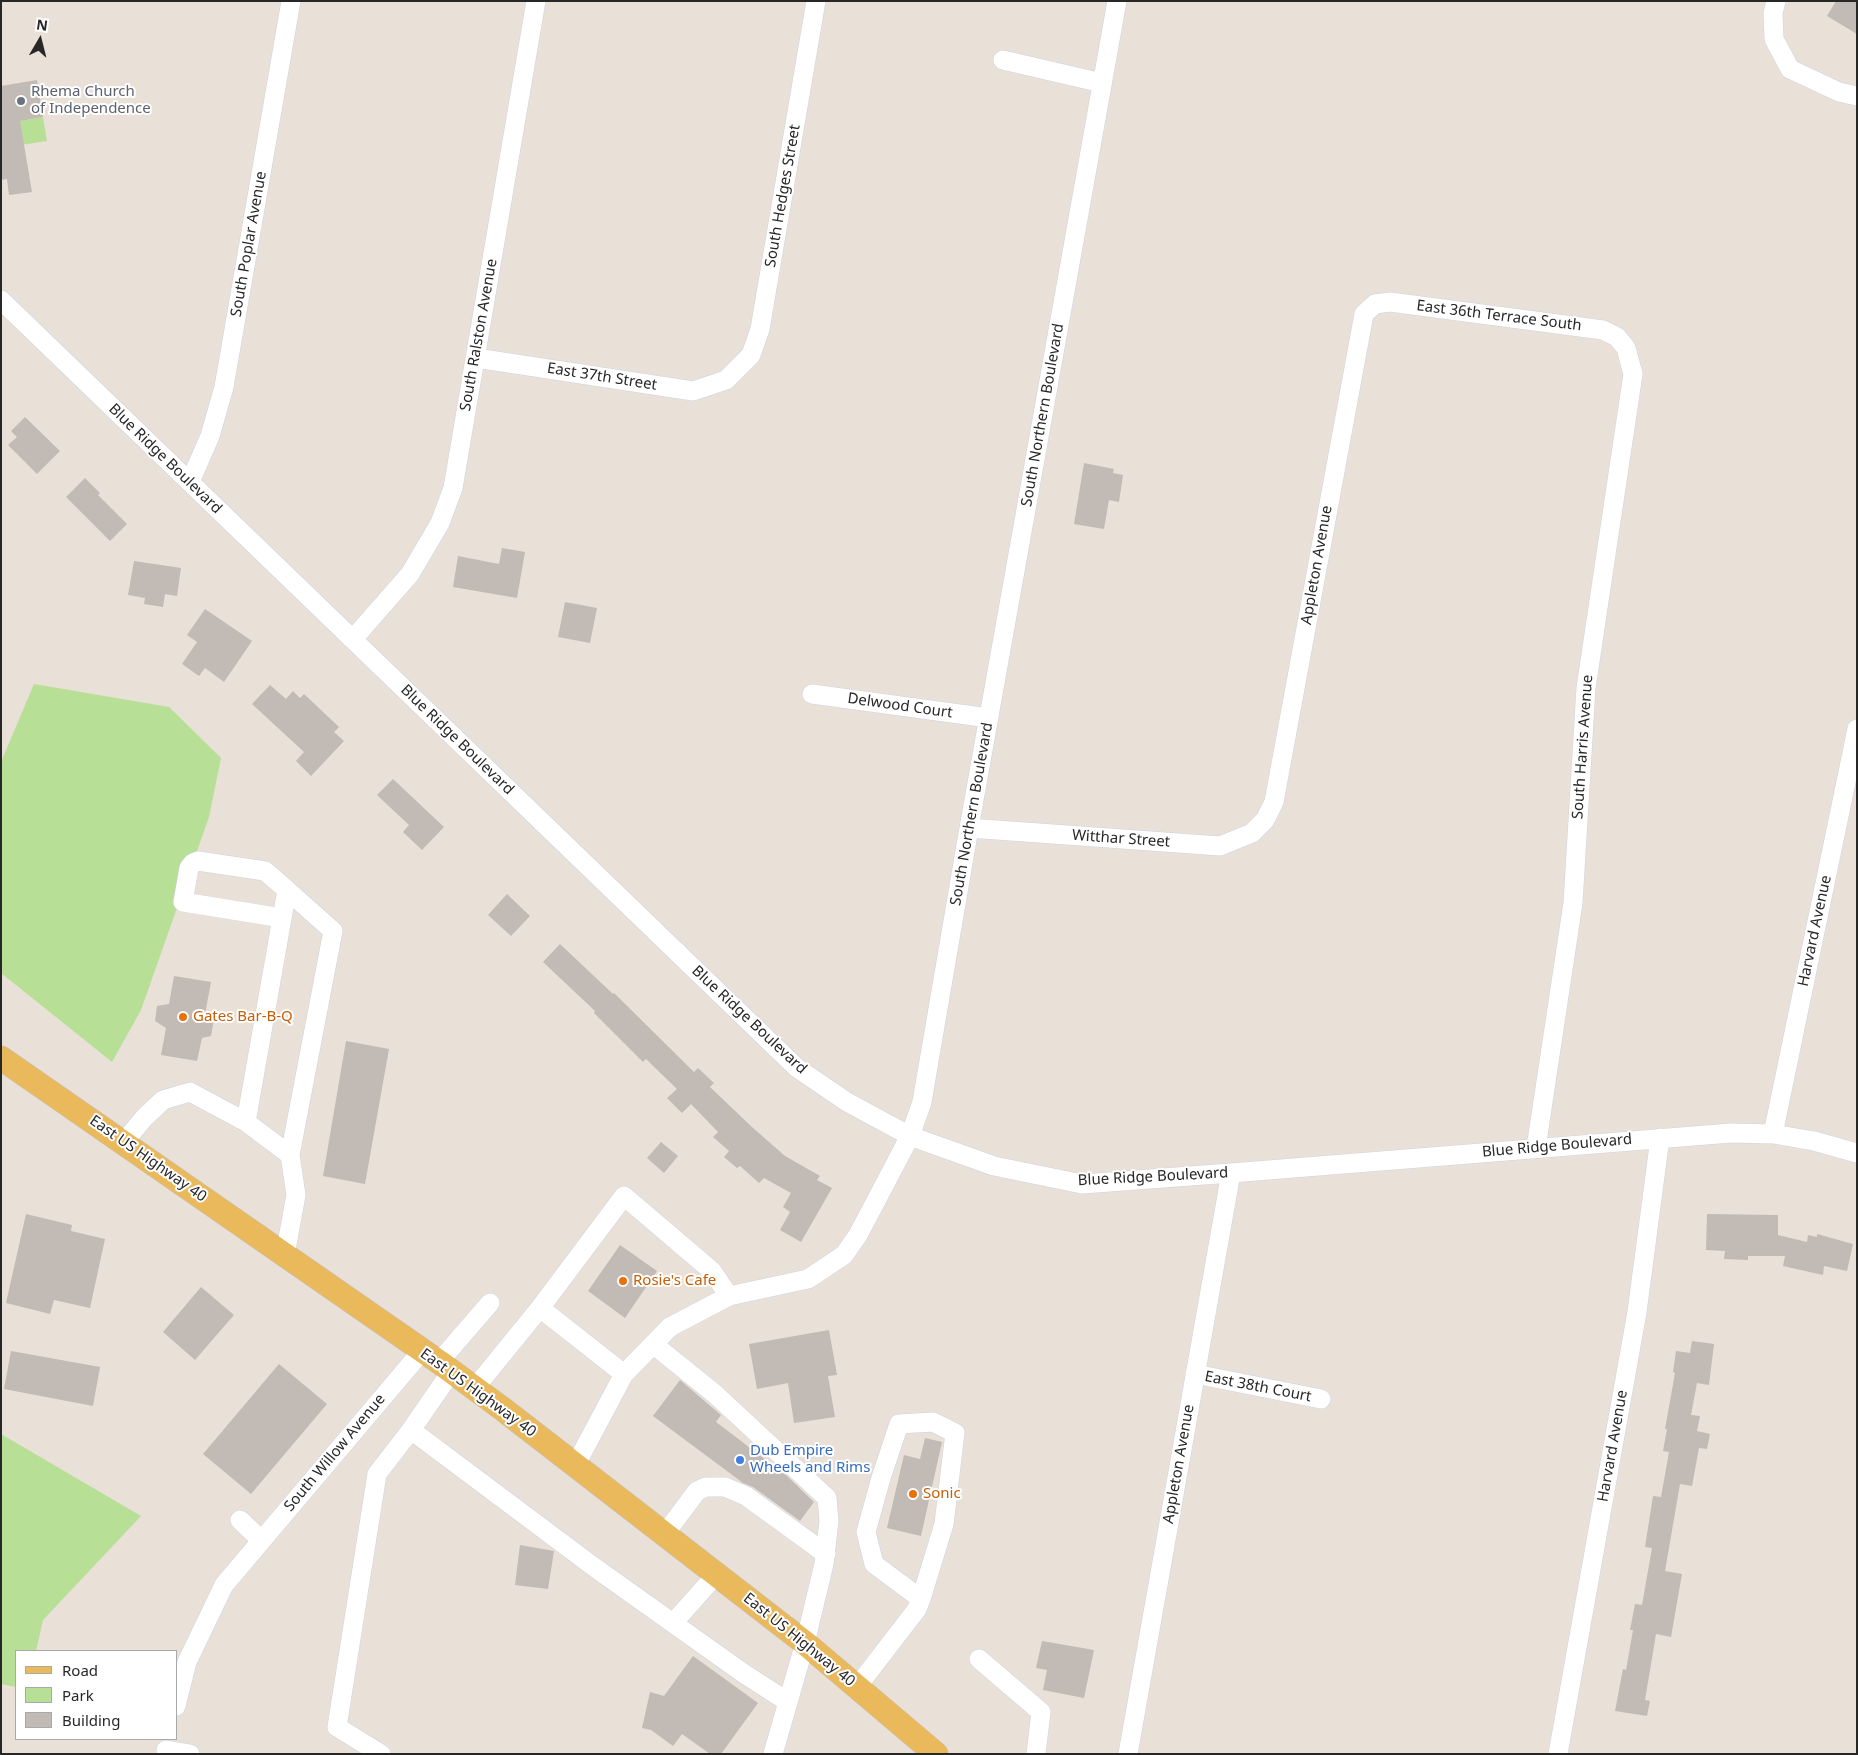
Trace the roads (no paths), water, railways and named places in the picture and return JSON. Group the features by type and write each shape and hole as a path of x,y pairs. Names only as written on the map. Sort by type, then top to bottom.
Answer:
{"main road":[{"name":"East US Highway 40","path":"1,1058 124,1142 474,1389 805,1644 936,1754"}],"street":[{"name":"South Poplar Avenue","path":"190,482 210,436 224,387 291,1"},
{"name":"South Ralston Avenue","path":"352,639 410,574 440,523 453,488 536,1"},
{"name":"South Hedges Street","path":"726,380 751,355 760,329 816,1"},
{"name":"South Northern Boulevard","path":"575,1466 624,1374 670,1327 730,1296 808,1279 844,1255 858,1236 910,1136 922,1102 969,828 1117,1"},
{"path":"1776,1 1773,14 1774,39 1790,69 1839,92 1857,96"},
{"path":"1003,60 1102,83"},
{"name":"Blue Ridge Boulevard","path":"1,300 797,1068 847,1102 910,1136 994,1166 1082,1184 1731,1133 1773,1134 1814,1141 1857,1153"},
{"name":"East 36th Terrace South","path":"1368,310 1375,304 1390,302 1604,330 1617,337 1626,348"},
{"name":"Appleton Avenue","path":"1265,820 1274,802 1364,314 1368,310"},
{"name":"South Harris Avenue","path":"1536,1148 1573,903 1586,688 1633,374 1626,348"},
{"name":"East 37th Street","path":"476,358 693,391 726,380"},
{"name":"Delwood Court","path":"812,694 989,718"},
{"name":"Harvard Avenue","path":"1773,1134 1857,729"},
{"name":"Witthar Street","path":"969,828 1220,846 1252,833 1265,820"},
{"path":"282,918 183,902 188,868 198,861 264,871 333,931 290,1155 296,1195 284,1255"},
{"path":"246,1122 287,890"},
{"path":"124,1142 144,1118 163,1100 190,1092 246,1122 290,1155"},
{"name":"Harvard Avenue","path":"1558,1754 1637,1312 1660,1138"},
{"name":"Appleton Avenue","path":"1128,1754 1231,1173"},
{"path":"474,1389 540,1308 624,1196 712,1271 730,1296"},
{"path":"381,1754 337,1726 377,1474 411,1430 437,1362 490,1303"},
{"path":"540,1308 624,1374"},
{"path":"653,1344 715,1394 827,1498 830,1521 826,1554 805,1644 773,1754"},
{"name":"South Willow Avenue","path":"178,1697 186,1662 224,1585 261,1540 437,1362"},
{"name":"East 38th Court","path":"1195,1374 1321,1399"},
{"path":"858,1687 918,1609 944,1524 955,1433 933,1422 898,1424 880,1478 866,1532 874,1564 921,1599"},
{"path":"411,1430 594,1567 743,1673 788,1702"},
{"path":"664,1535 697,1491 706,1487 725,1487 746,1496 826,1554"},
{"path":"240,1520 261,1540"},
{"path":"674,1623 716,1575"},
{"path":"979,1659 1041,1712 1036,1754"},
{"path":"167,1748 190,1754"}],"place":[{"name":"Rhema Church of Independence","path":"21,101"},
{"name":"Gates Bar-B-Q","path":"183,1017"},
{"name":"Rosie's Cafe","path":"623,1281"},
{"name":"Dub Empire Wheels and Rims","path":"740,1460"},
{"name":"Sonic","path":"913,1494"}]}
